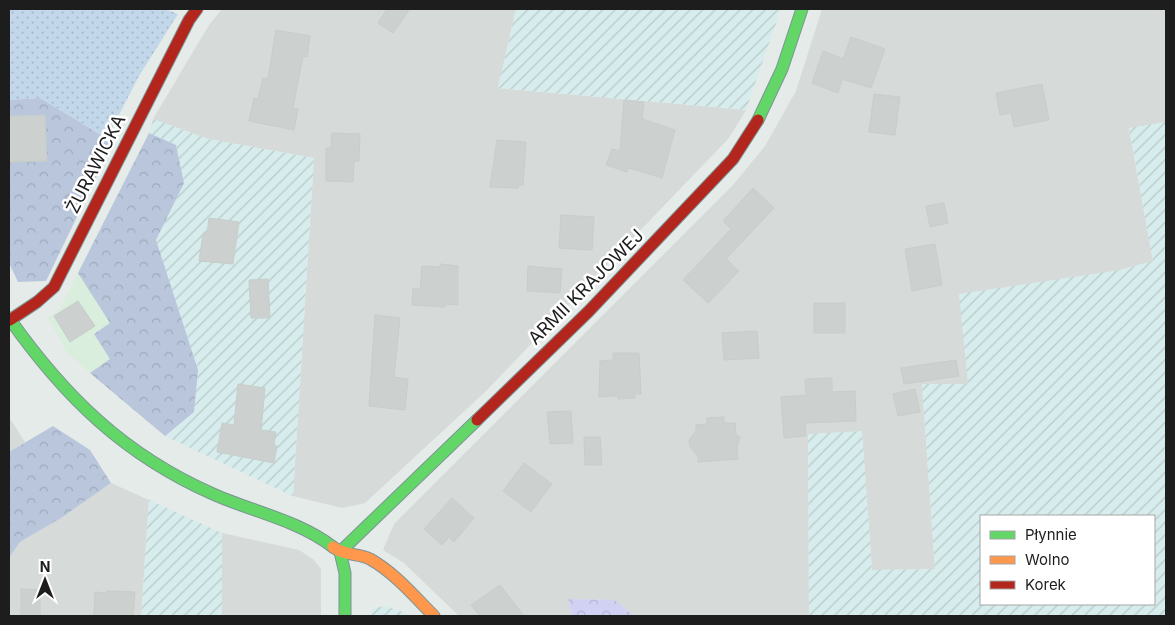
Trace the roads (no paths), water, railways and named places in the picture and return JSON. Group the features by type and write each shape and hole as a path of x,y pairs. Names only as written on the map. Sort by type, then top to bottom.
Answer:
{"street":[{"name":"ŻURAWICKA","path":"9,319 36,302 54,286 188,20 197,9"},
{"name":"ARMII KRAJOWEJ","path":"340,552 589,311 733,159 753,132 768,105 790,49 802,9"},
{"path":"9,319 38,361 67,395 128,446 166,470 202,489 313,533 340,552 368,558 405,588 434,616"},
{"path":"340,552 345,573 345,616"}]}
